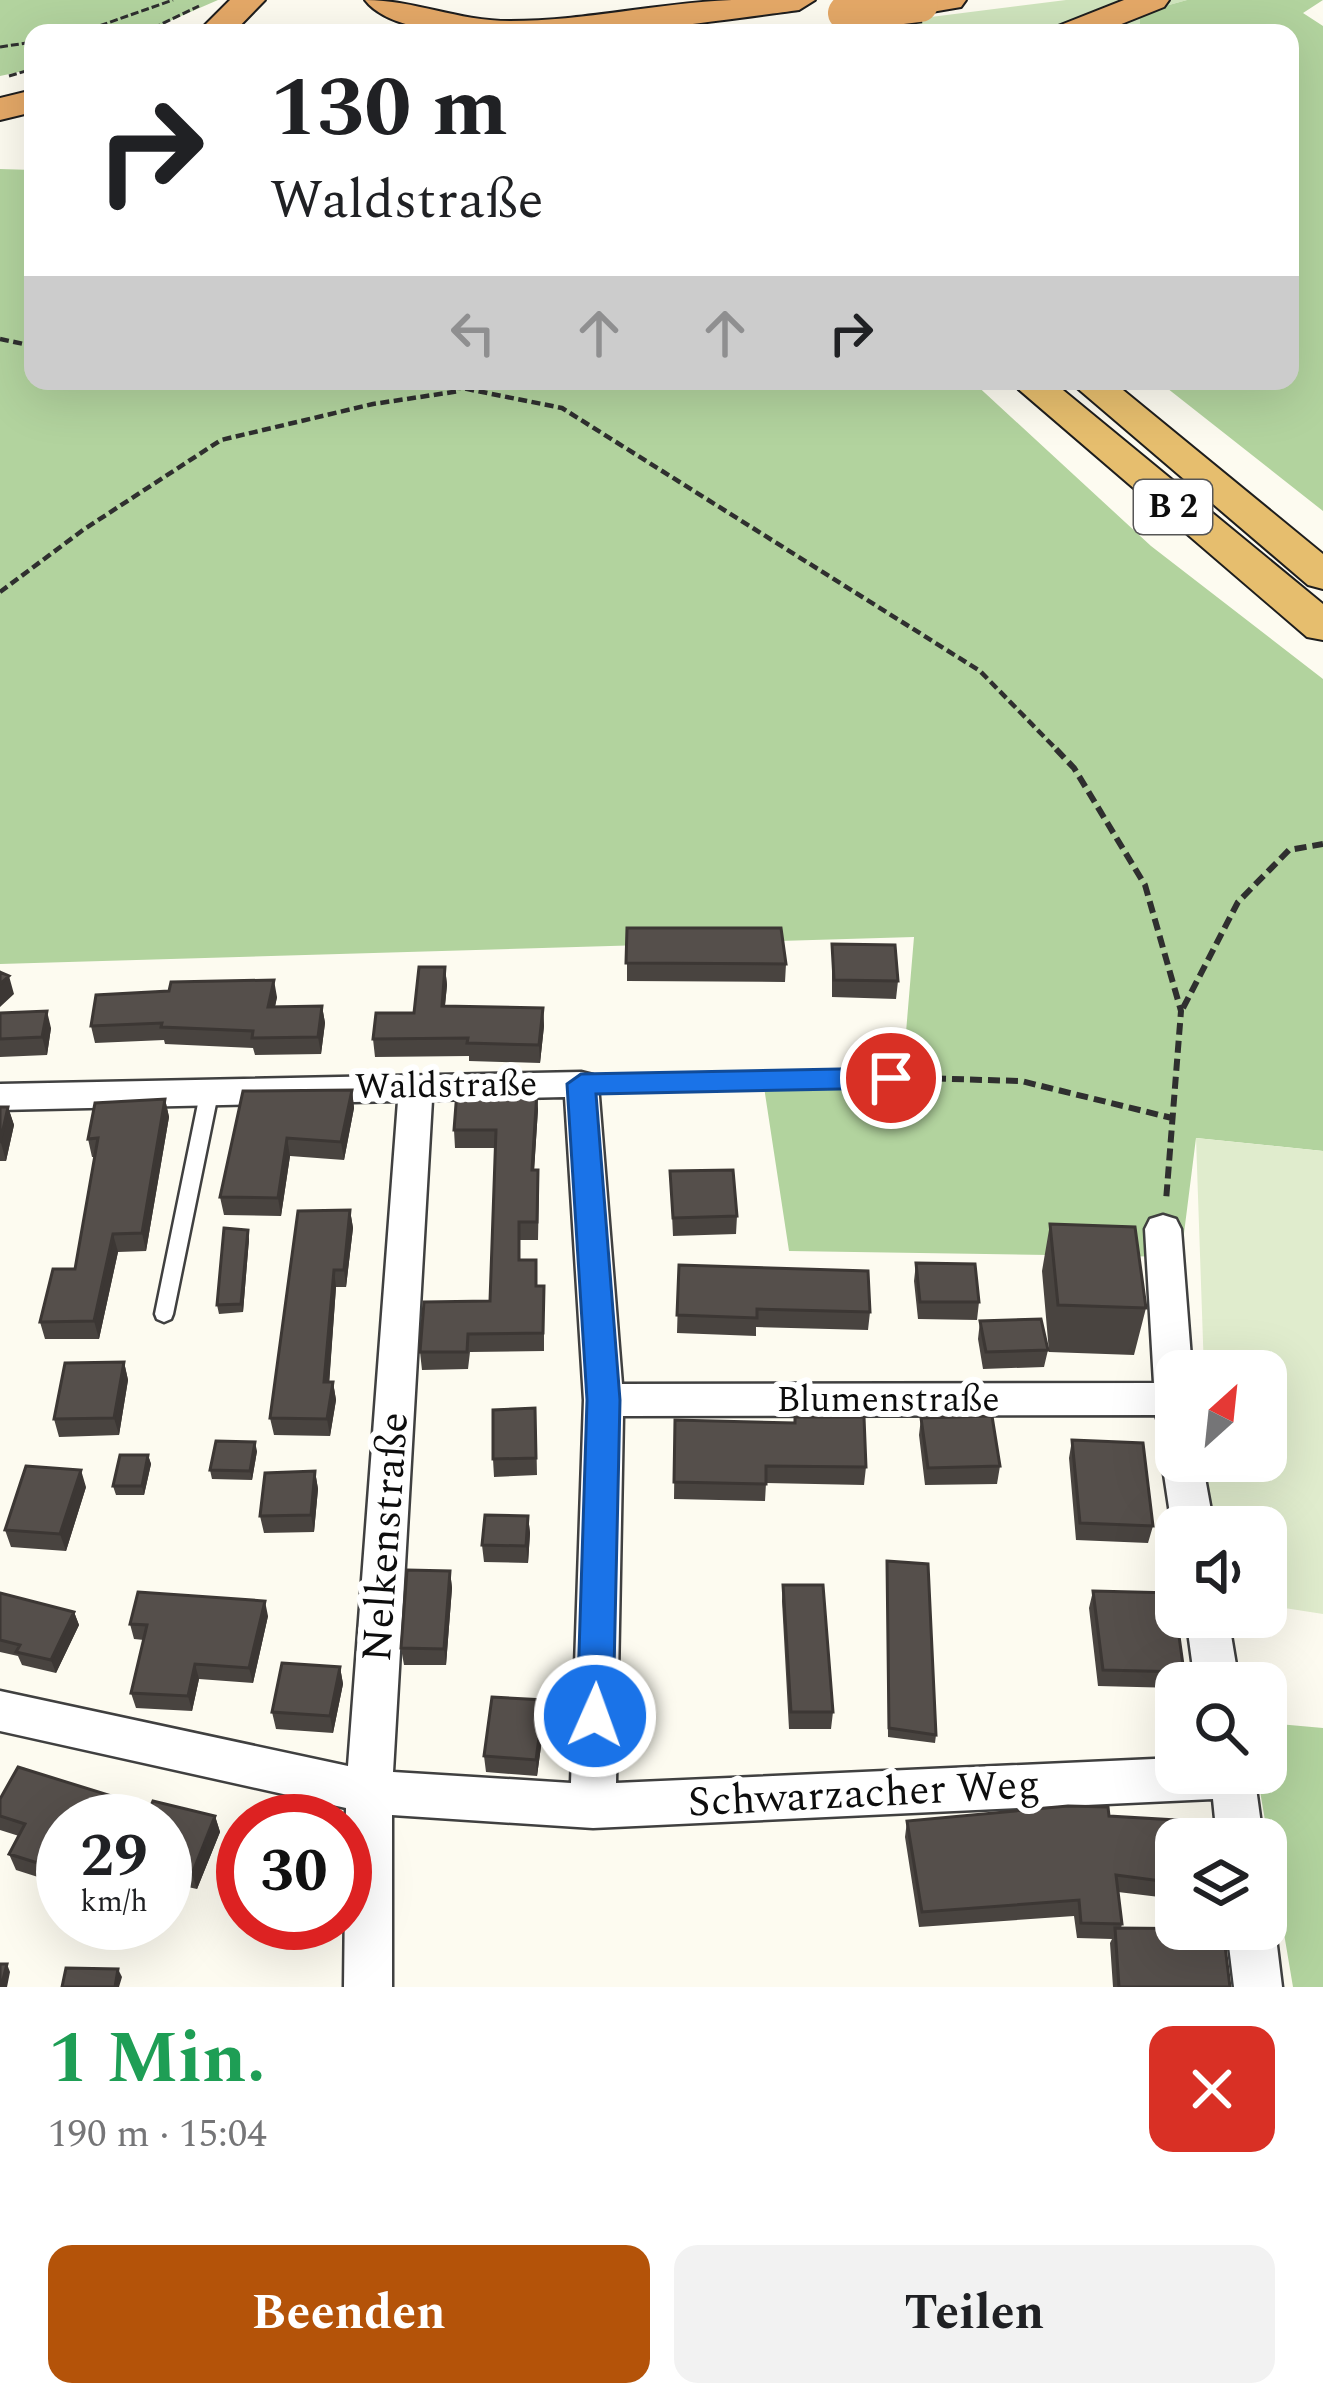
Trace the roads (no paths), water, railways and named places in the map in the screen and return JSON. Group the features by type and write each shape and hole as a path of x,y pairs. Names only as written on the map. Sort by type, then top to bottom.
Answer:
{"highway":[{"path":"224,24 249,0"},
{"path":"381,0 448,24"},
{"path":"628,24 799,0"},
{"path":"1093,24 1154,0"},
{"path":"754,24 856,7 916,9"},
{"path":"623,24 642,22"},
{"name":"B 2","path":"1039,390 1323,627"},
{"name":"B 2","path":"1099,390 1323,576"}],"street":[{"name":"Waldstraße","path":"0,1097 581,1084"},
{"path":"581,1084 604,1400 593,1806"},
{"name":"Nelkenstraße","path":"368,1987 369,1792 416,1088"},
{"path":"1163,1229 1170,1350"},
{"name":"Blumenstraße","path":"604,1400 1155,1411"},
{"name":"Schwarzacher Weg","path":"0,1711 369,1792 593,1806 1155,1779"},
{"path":"1254,1950 1258,1987"}],"lane":[{"name":"Waldstraße","path":"581,1084 891,1078"},
{"path":"164,1314 210,1090"}]}
